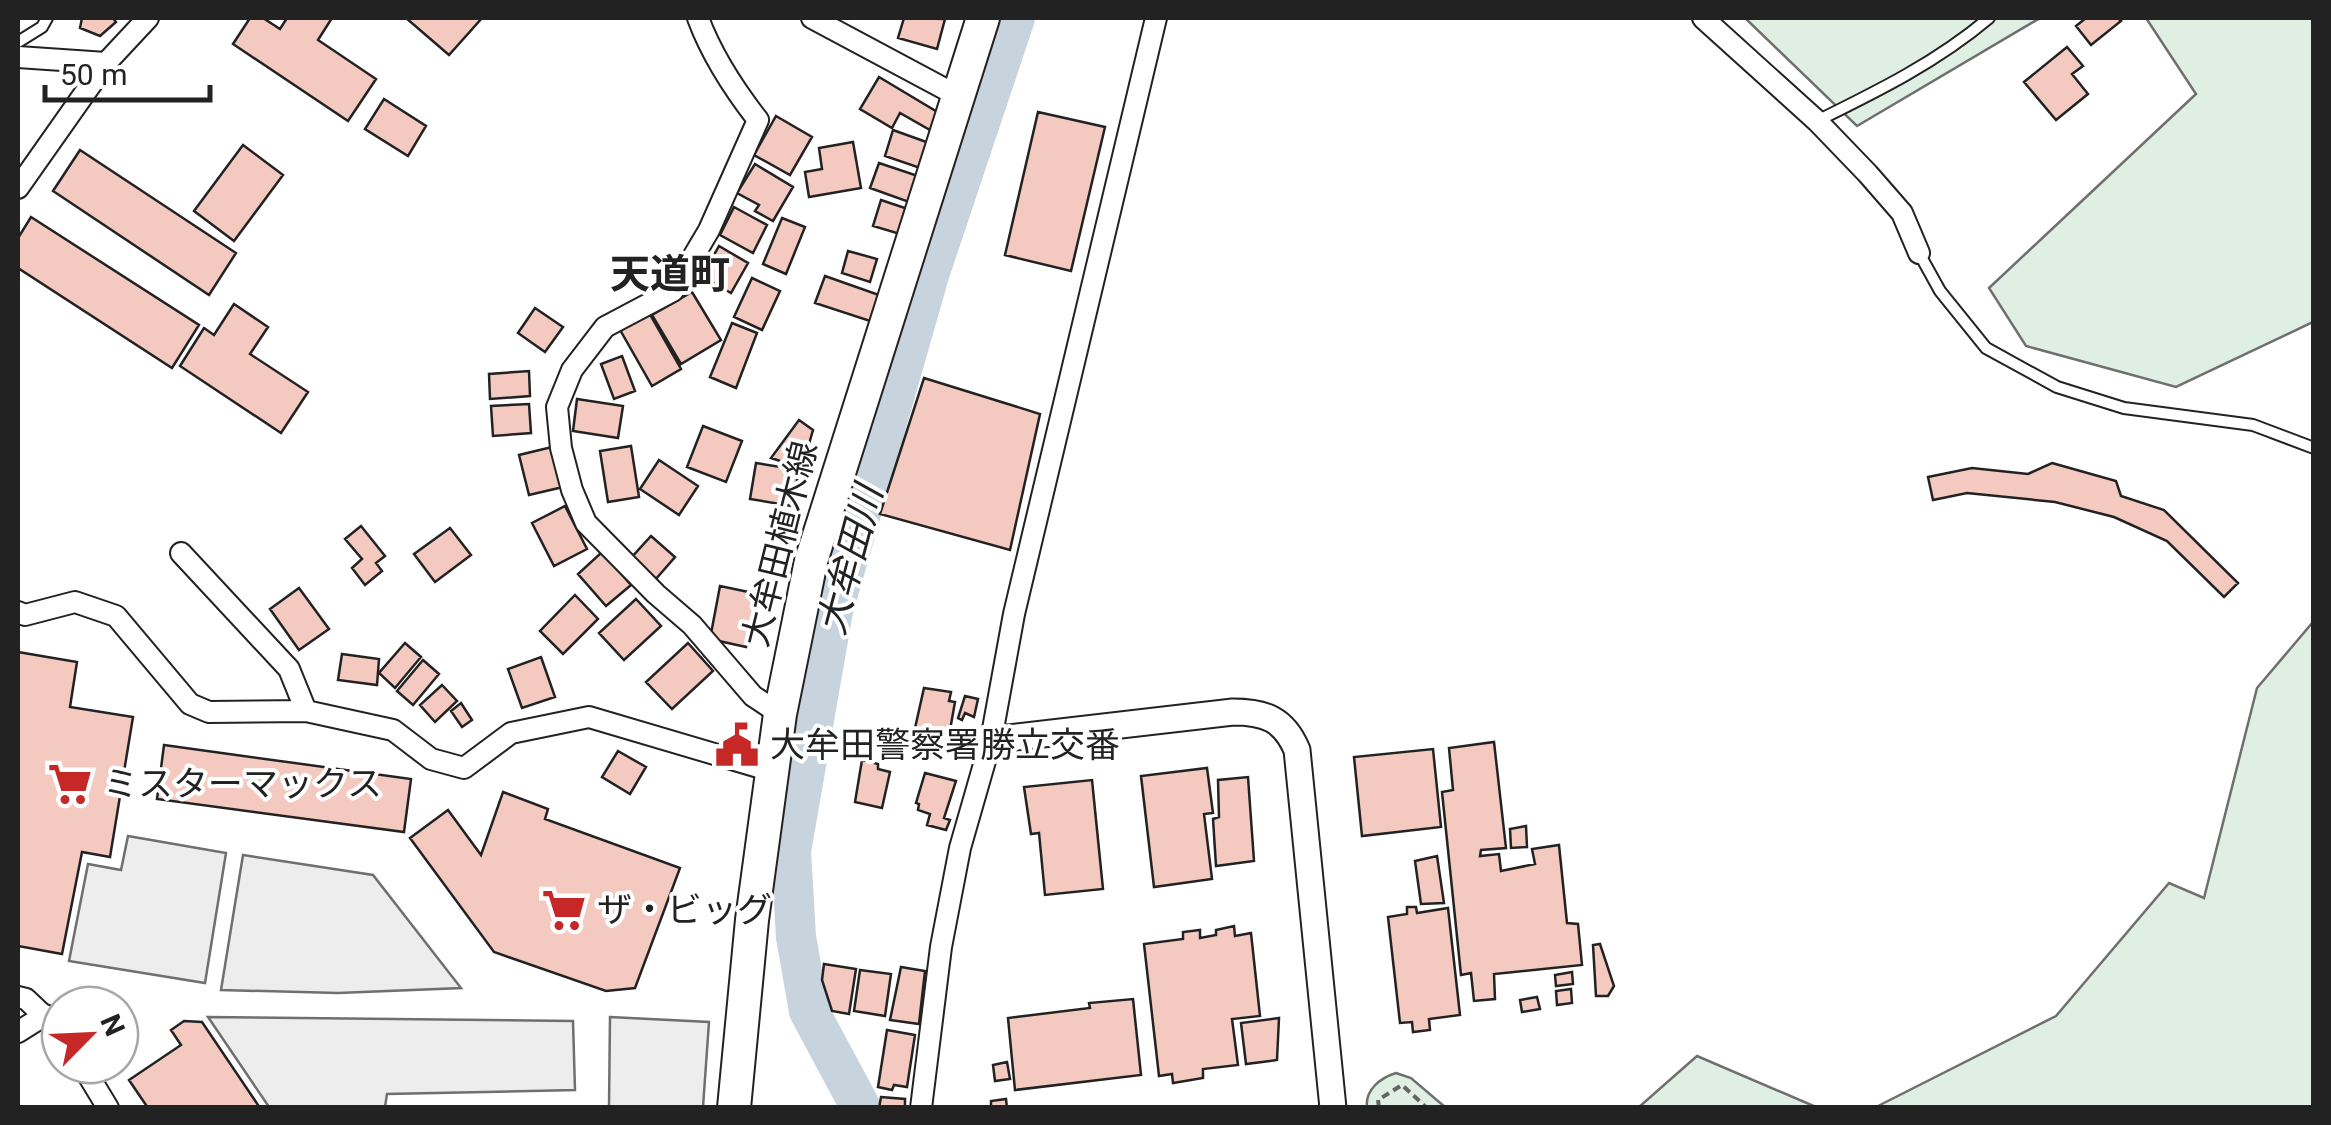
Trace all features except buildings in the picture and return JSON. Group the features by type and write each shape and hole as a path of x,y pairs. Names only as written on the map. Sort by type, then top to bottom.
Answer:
{"main road":[{"name":"大牟田植木線","path":"734,1108 752,920 780,714 811,561 983,18"}],"street":[{"path":"18,188 106,63 148,18"},
{"path":"698,18 707,44 758,120 717,214 673,291 605,327 572,370 557,406 560,448 586,523 692,625 753,696 780,714"},
{"path":"812,18 958,96"},
{"path":"920,1108 938,965 960,848 991,740 1014,614 1156,18"},
{"path":"1703,18 1818,121 1902,213 1919,253"},
{"path":"18,56 106,63"},
{"path":"181,553 288,670 306,711"},
{"path":"18,612 24,614 75,602 116,616 190,704 210,712 306,711 393,730 431,760 464,768 511,733 589,717 772,771"},
{"path":"991,740 1233,712 1261,712 1290,733 1297,750 1333,1108"},
{"path":"18,997 40,1010"},
{"path":"18,1032 40,1019"},
{"path":"94,1085 108,1108"}],"lane":[{"path":"18,42 42,27 46,18"},
{"path":"1818,121 1901,80 1961,42 1989,18"},
{"path":"1919,253 1940,291 1986,348 2057,387 2124,408 2252,426 2314,448"}],"path":[{"path":"1378,1108 1378,1100 1402,1085 1426,1108"}],"green space":[{"path":"1745,18 2040,18 1857,126"},
{"path":"2146,18 2313,18 2313,322 2176,387 2026,346 1989,288 2196,94"},
{"path":"2313,622 2313,1107 1876,1107 2056,1016 2169,883 2204,898 2257,688"},
{"path":"1697,1056 1816,1107 1639,1107"},
{"path":"1396,1073 1411,1078 1445,1107 1367,1107 1368,1095 1375,1085"}],"shaded area":[{"path":"128,836 226,853 205,983 69,961 88,864 121,870"},
{"path":"243,855 373,875 461,988 338,993 221,990"},
{"path":"208,1017 573,1021 575,1090 387,1094 385,1107 269,1107"},
{"path":"610,1017 709,1022 703,1107 609,1107"}],"waterway":[{"name":"大牟田川","path":"861,1108 809,1011 796,937 791,851 833,611 929,275 1015,18"}],"place":[{"name":"大牟田警察署勝立交番","path":"737,745"},
{"name":"ミスターマックス","path":"70,784"},
{"name":"ザ・ビッグ","path":"564,910"}],"district":[{"name":"天道町","path":"670,274"}]}
